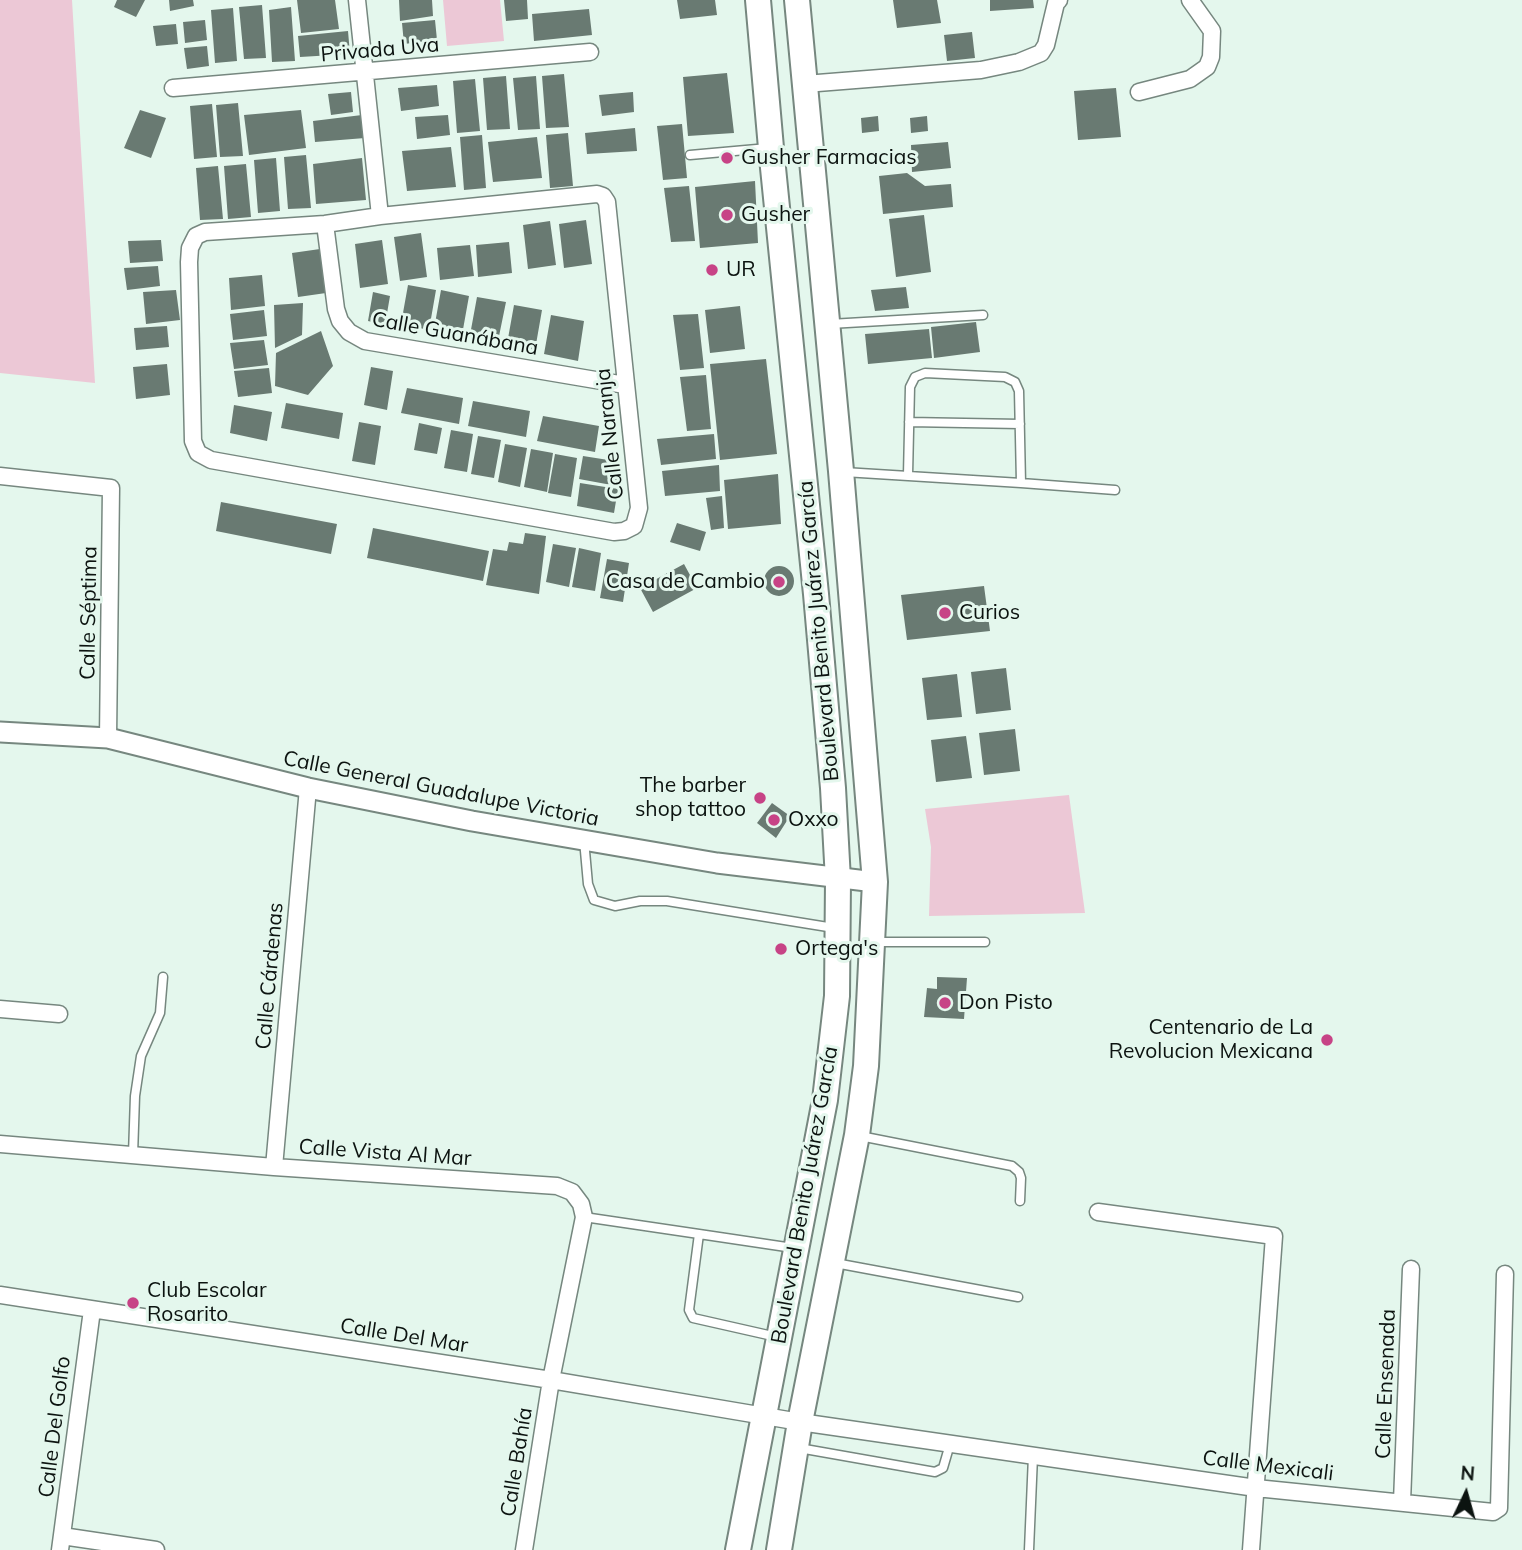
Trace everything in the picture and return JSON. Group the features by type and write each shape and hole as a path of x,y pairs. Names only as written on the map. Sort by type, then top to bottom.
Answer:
{"main road":[{"name":"Boulevard Benito Juárez García","path":"738,1550 825,1100 837,996 838,928 834,788 758,0"},
{"name":"Boulevard Benito Juárez García","path":"779,1550 800,1422 857,1135 866,1066 875,883 841,471 797,0"}],"street":[{"path":"357,0 380,216"},
{"path":"805,84 981,70 1019,62 1041,53 1046,45 1059,0"},
{"path":"1139,92 1190,79 1207,67 1211,57 1212,31 1190,0"},
{"name":"Privada Uva","path":"173,88 590,52"},
{"name":"Calle Naranja","path":"597,194 603,196 607,202 639,508 634,526 614,532 211,460 198,453 193,441 189,262 192,241 205,232 325,223 597,194"},
{"name":"Calle Guanábana","path":"325,223 336,309 340,321 349,332 365,341 625,385"},
{"name":"Calle Séptima","path":"0,476 111,488 108,738"},
{"name":"Calle General Guadalupe Victoria","path":"0,732 108,738 308,788 472,821 717,863 875,883"},
{"name":"Calle Cárdenas","path":"274,1167 308,788"},
{"path":"0,1009 59,1014"},
{"name":"Calle Vista Al Mar","path":"0,1144 274,1167 558,1186 572,1192 581,1203 584,1217"},
{"path":"1098,1212 1274,1236 1251,1550"},
{"path":"551,1380 584,1217"},
{"name":"Calle Ensenada","path":"1402,1502 1411,1269"},
{"name":"Calle Mexicali","path":"800,1422 1256,1488 1493,1512 1499,1508 1505,1274"},
{"name":"Calle Del Mar","path":"0,1295 551,1380 800,1422"},
{"name":"Calle Del Golfo","path":"61,1543 92,1310"},
{"name":"Calle Bahía","path":"524,1550 551,1380"},
{"path":"61,1543 156,1550"}],"lane":[{"path":"690,155 771,148"},
{"path":"827,324 983,315"},
{"path":"908,475 911,381 925,373 1010,379 1018,386 1019,391 1021,483"},
{"path":"909,422 1020,424"},
{"path":"841,471 1115,490"},
{"path":"584,840 588,884 594,900 615,906 640,901 667,901 838,928"},
{"path":"873,942 985,942"},
{"path":"133,1155 135,1096 141,1056 160,1013 163,977"},
{"path":"857,1135 1012,1166 1021,1178 1020,1201"},
{"path":"584,1217 798,1249"},
{"path":"699,1234 690,1310 693,1318 780,1338"},
{"path":"832,1262 1018,1297"},
{"path":"796,1448 935,1472 943,1468 950,1444"},
{"path":"1029,1550 1032,1455"}],"shaded area":[{"path":"0,0 72,0 95,383 0,373"},
{"path":"443,0 500,0 504,41 447,46"},
{"path":"1069,795 1085,913 929,916 931,847 925,809"}],"building":[{"path":"117,0 145,0 136,17 114,7"},
{"path":"169,0 193,0 194,6 170,11"},
{"path":"297,0 335,0 339,29 301,33"},
{"path":"399,0 432,0 433,16 400,21"},
{"path":"504,0 527,0 528,19 506,21"},
{"path":"677,0 715,0 717,15 680,19"},
{"path":"893,0 937,0 941,23 897,28"},
{"path":"990,0 1033,0 1034,8 990,11"},
{"path":"262,5 266,58 244,59 239,7"},
{"path":"291,7 295,61 272,62 269,10"},
{"path":"233,8 237,61 215,63 211,10"},
{"path":"589,9 592,35 534,41 532,14"},
{"path":"205,20 207,40 185,43 183,22"},
{"path":"435,20 437,40 404,44 402,23"},
{"path":"176,24 178,44 156,46 153,26"},
{"path":"348,31 350,54 300,57 298,36"},
{"path":"972,32 975,58 947,61 944,35"},
{"path":"207,46 209,66 187,69 184,48"},
{"path":"727,73 734,133 688,136 683,77"},
{"path":"564,74 569,127 546,128 542,76"},
{"path":"506,76 510,129 487,130 483,78"},
{"path":"536,76 540,129 518,130 513,78"},
{"path":"475,79 480,131 457,133 453,81"},
{"path":"437,85 439,106 401,111 398,88"},
{"path":"1116,88 1121,137 1078,140 1074,91"},
{"path":"351,92 353,112 331,115 328,94"},
{"path":"633,92 634,112 602,116 599,95"},
{"path":"238,103 243,156 220,157 216,105"},
{"path":"212,104 217,157 194,159 190,106"},
{"path":"140,110 166,118 151,158 124,148"},
{"path":"301,110 306,148 249,155 244,115"},
{"path":"362,115 365,138 315,142 313,121"},
{"path":"448,115 450,135 417,139 415,117"},
{"path":"878,116 879,131 862,133 861,118"},
{"path":"927,116 928,131 911,133 910,118"},
{"path":"682,124 687,178 663,180 657,126"},
{"path":"635,128 637,151 587,154 585,133"},
{"path":"568,133 573,186 550,188 546,135"},
{"path":"482,135 486,188 464,190 460,137"},
{"path":"537,137 542,178 493,182 488,142"},
{"path":"948,142 951,168 912,172 911,145"},
{"path":"451,147 456,187 407,191 402,151"},
{"path":"306,155 311,208 288,209 284,157"},
{"path":"276,158 280,211 258,213 254,160"},
{"path":"362,158 366,200 316,204 313,164"},
{"path":"246,164 251,217 228,219 224,166"},
{"path":"218,166 223,219 200,220 196,168"},
{"path":"907,173 925,186 951,184 953,207 883,214 879,176"},
{"name":"Gusher","path":"755,181 758,243 700,248 695,187"},
{"path":"689,186 695,241 671,242 664,188"},
{"path":"924,215 931,272 896,277 889,219"},
{"path":"586,220 592,264 564,268 559,224"},
{"path":"550,221 556,265 528,269 523,225"},
{"path":"421,233 427,277 400,281 394,237"},
{"path":"161,240 163,261 130,263 128,241"},
{"path":"382,240 388,284 360,288 355,244"},
{"path":"509,242 512,273 478,277 476,245"},
{"path":"470,245 474,276 440,280 437,248"},
{"path":"320,249 326,293 298,297 292,253"},
{"path":"158,266 160,286 127,290 124,268"},
{"path":"262,275 265,306 231,310 229,278"},
{"path":"408,285 436,290 429,330 401,324"},
{"path":"906,287 909,308 875,311 871,290"},
{"path":"176,290 180,320 146,324 143,292"},
{"path":"441,290 469,296 462,335 434,329"},
{"path":"373,292 390,296 385,325 368,321"},
{"path":"477,297 506,302 498,341 470,335"},
{"path":"303,303 302,335 275,348 274,305"},
{"path":"514,305 542,310 535,350 507,344"},
{"path":"740,306 745,349 710,353 705,310"},
{"path":"264,310 267,336 233,340 230,314"},
{"path":"698,314 704,368 680,370 673,315"},
{"path":"551,315 584,321 578,361 544,354"},
{"path":"976,322 980,352 934,358 931,327"},
{"path":"167,326 169,347 136,350 134,328"},
{"path":"929,329 932,358 868,364 865,334"},
{"path":"321,331 333,366 308,395 275,386 276,353"},
{"path":"264,340 268,365 234,369 230,343"},
{"path":"766,359 777,454 720,460 710,364"},
{"path":"167,364 170,395 136,399 133,367"},
{"path":"371,367 393,371 387,410 364,405"},
{"path":"269,368 272,393 238,397 234,371"},
{"path":"706,375 711,429 687,431 680,377"},
{"path":"407,388 463,398 459,424 401,413"},
{"path":"473,401 530,411 526,437 468,426"},
{"path":"286,403 343,413 339,439 281,428"},
{"path":"234,405 272,412 267,441 230,433"},
{"path":"543,416 599,426 595,452 537,441"},
{"path":"359,422 381,426 375,465 352,461"},
{"path":"419,423 442,428 437,454 414,450"},
{"path":"451,430 473,434 467,472 444,468"},
{"path":"714,434 716,459 661,465 657,439"},
{"path":"478,436 501,440 494,478 471,474"},
{"path":"505,444 527,448 520,487 498,482"},
{"path":"531,449 553,453 547,492 524,487"},
{"path":"555,454 577,458 571,497 548,493"},
{"path":"583,456 621,462 617,486 579,479"},
{"path":"719,465 720,491 665,496 662,471"},
{"path":"778,474 781,524 728,529 724,480"},
{"path":"580,483 618,489 614,513 577,506"},
{"path":"722,496 724,528 711,530 706,498"},
{"path":"221,502 337,524 331,554 216,531"},
{"path":"677,523 706,532 700,551 670,542"},
{"path":"373,528 489,551 483,581 367,558"},
{"path":"525,533 546,536 539,594 486,585 493,549 507,551 509,542 523,544"},
{"path":"553,544 576,548 569,587 546,582"},
{"path":"579,548 601,553 595,591 572,587"},
{"path":"607,559 629,563 623,602 600,598"},
{"path":"684,564 697,588 653,612 640,588"},
{"name":"Casa de Cambio","path":"779,566 785,567 793,575 793,587 785,595 779,596 773,595 765,587 764,581 765,575 773,567"},
{"name":"Curios","path":"984,586 990,631 907,640 901,595"},
{"path":"1006,668 1011,710 976,714 971,672"},
{"path":"957,674 962,717 927,720 922,678"},
{"path":"1015,729 1020,771 984,775 979,733"},
{"path":"966,736 972,778 936,782 931,740"},
{"name":"Oxxo","path":"772,803 790,816 776,838 757,823"},
{"name":"Don Pisto","path":"937,977 967,978 964,1019 924,1017 927,988 937,989"}],"place":[{"name":"Gusher Farmacias","path":"727,158"},
{"name":"Gusher","path":"727,215"},
{"name":"UR","path":"712,270"},
{"name":"Casa de Cambio","path":"779,582"},
{"name":"Curios","path":"945,613"},
{"name":"The barber shop tattoo","path":"760,798"},
{"name":"Oxxo","path":"774,820"},
{"name":"Ortega's","path":"781,949"},
{"name":"Don Pisto","path":"945,1003"},
{"name":"Centenario de La Revolucion Mexicana","path":"1327,1040"},
{"name":"Club Escolar Rosarito","path":"133,1303"}]}
